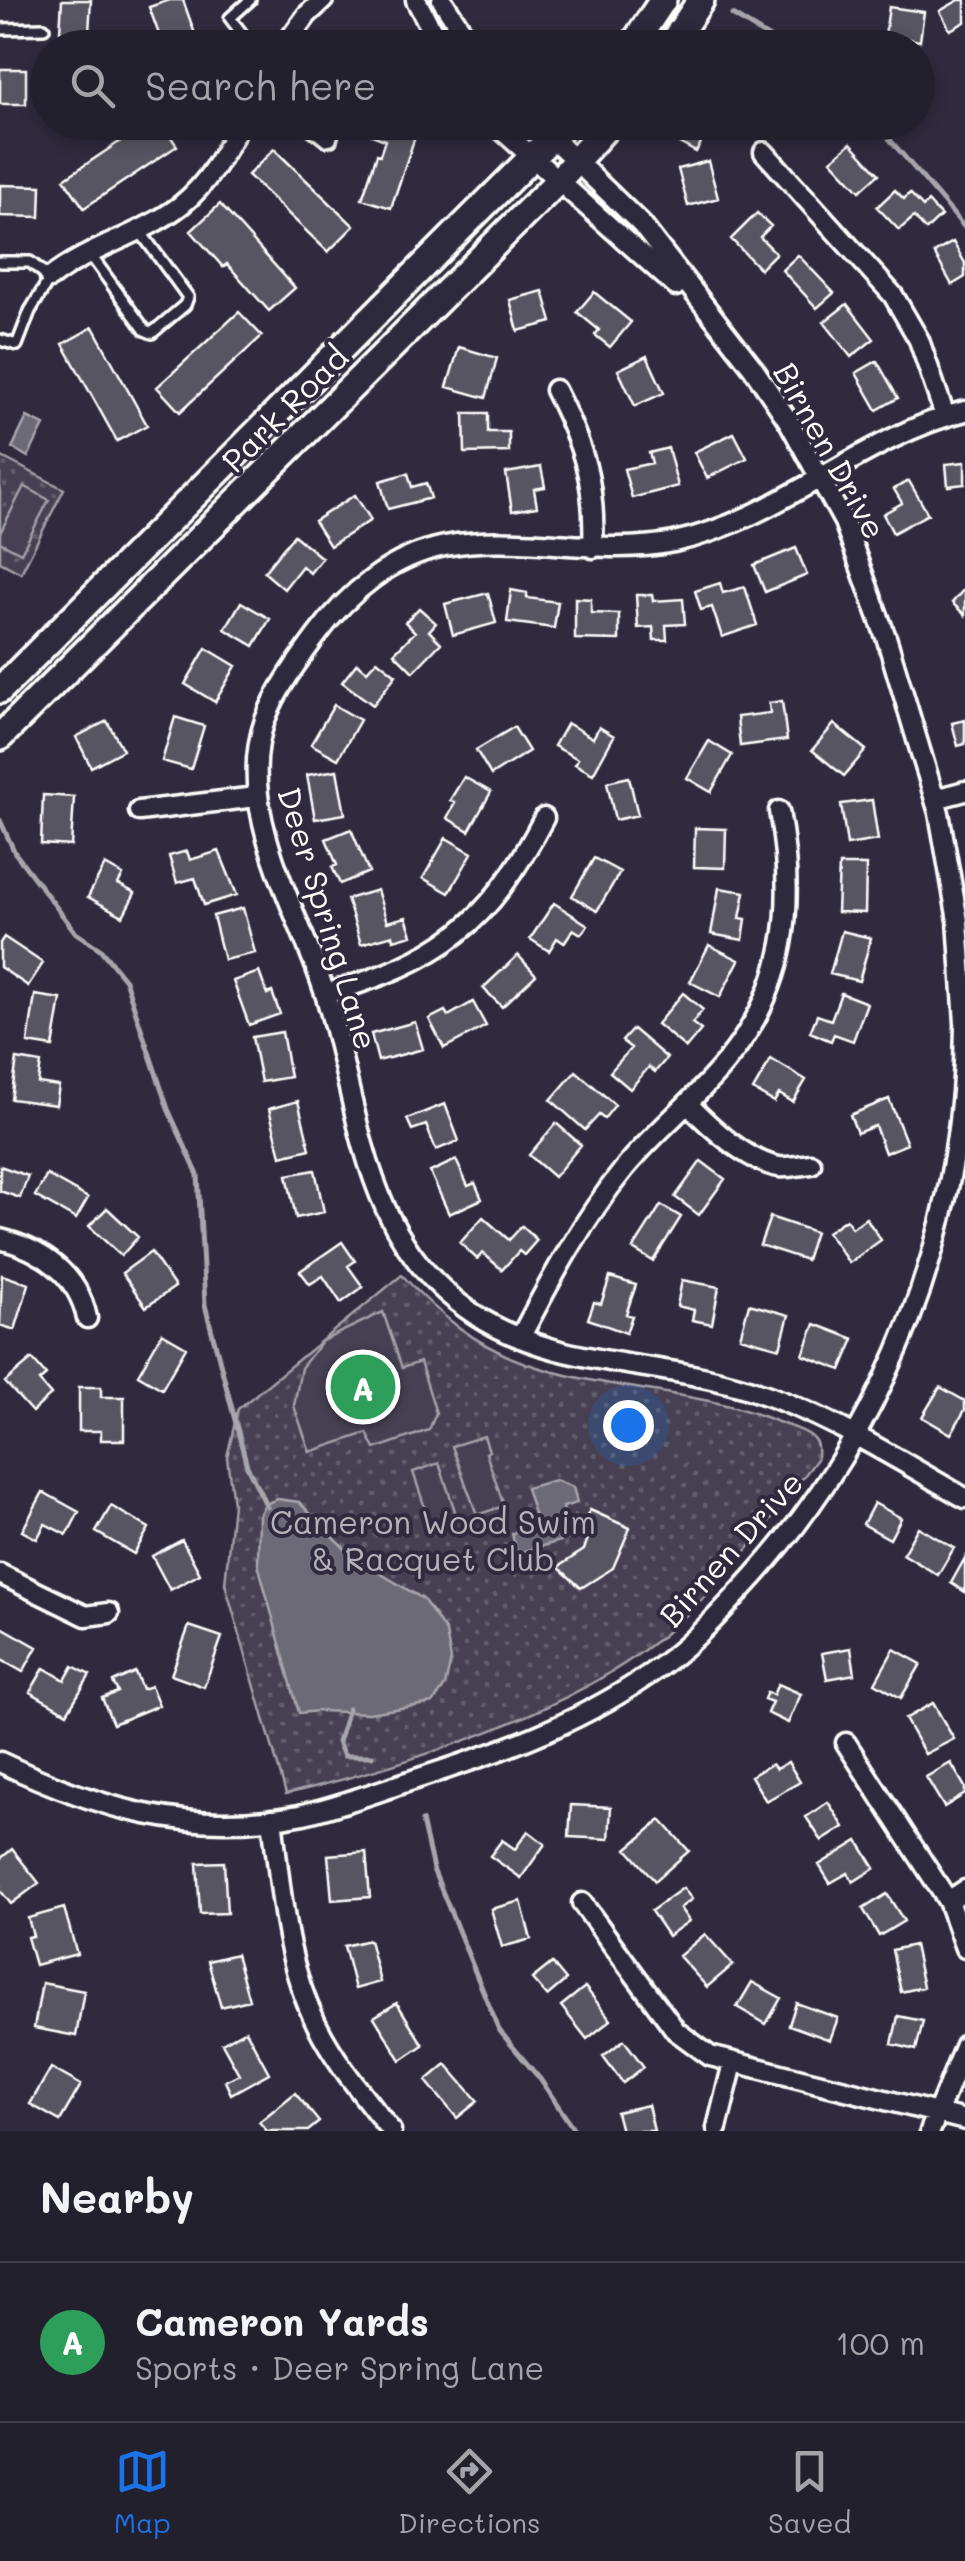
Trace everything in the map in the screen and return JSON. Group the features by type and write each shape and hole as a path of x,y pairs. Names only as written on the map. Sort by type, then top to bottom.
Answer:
{"main road":[{"path":"643,30 663,0"},
{"path":"681,30 702,0"},
{"name":"Park Road","path":"0,690 531,159 543,140"},
{"name":"Park Road","path":"0,737 595,140"}],"street":[{"path":"296,30 323,0"},
{"path":"416,0 432,30"},
{"path":"442,0 461,30"},
{"path":"50,278 70,262 162,218 191,196 231,140"},
{"name":"Birnen Drive","path":"511,140 531,159 567,172"},
{"name":"Birnen Drive","path":"0,1762 54,1788 120,1810 204,1822 272,1819 328,1808 510,1748 559,1727 662,1666 717,1617 810,1508 856,1436 903,1338 933,1249 960,1111 965,1024 958,921 935,799 873,598 844,522 820,478 771,395 716,324 567,172 555,140"},
{"path":"764,152 892,295 919,340 945,416"},
{"path":"555,390 589,468 593,548"},
{"name":"Deer Spring Lane","path":"965,412 945,416 748,516 675,542 593,548 499,541 445,546 399,562 357,590 328,620 279,690 262,732 256,762 261,821 325,994 370,1171 389,1219 425,1272 448,1296 476,1316 520,1338 579,1357 666,1369 734,1385 795,1406 965,1498"},
{"path":"935,799 965,791"},
{"path":"140,811 256,797"},
{"path":"520,1338 587,1218 637,1154 688,1104 738,1046 757,1016 778,960 790,885 779,811"},
{"path":"325,994 383,976 448,942 506,884 544,818"},
{"path":"688,1104 717,1132 775,1166 811,1164"},
{"path":"0,1238 34,1252 65,1273 77,1289 87,1318"},
{"path":"0,1574 86,1616 109,1613"},
{"path":"846,1743 948,1901 965,1948"},
{"path":"272,1819 286,1929 308,2007 337,2060 390,2131"},
{"path":"948,1901 965,1890"},
{"path":"582,1903 676,2032 710,2056 934,2122 965,2120"},
{"path":"934,2122 965,2045"},
{"path":"717,2128 733,2064"}],"lane":[{"path":"240,30 230,18 250,0"},
{"path":"0,29 44,28"},
{"path":"89,253 145,330 152,333 185,304 188,296 138,230"},
{"path":"0,262 30,262 50,278 30,311 18,345 0,340"}],"green space":[{"path":"0,456 64,489 21,573 0,562"},
{"path":"24,486 49,500 21,553 0,542 0,533"},
{"name":"Cameron Wood Swim & Racquet Club","path":"402,1275 458,1327 507,1356 588,1380 747,1411 809,1435 817,1444 817,1459 743,1555 701,1600 656,1641 618,1668 575,1693 479,1735 380,1769 286,1794 225,1584 233,1503 227,1457 238,1409"},
{"path":"383,1312 402,1368 420,1362 436,1413 429,1430 375,1449 367,1433 310,1452 294,1406 301,1368 322,1341"},
{"path":"484,1436 504,1506 477,1515 452,1446"},
{"path":"439,1463 458,1520 432,1529 413,1472"}],"shaded area":[{"path":"27,417 44,425 28,457 12,448"},
{"path":"555,1480 573,1487 577,1503 563,1507 571,1538 517,1553 512,1534 535,1517 526,1488"},
{"path":"277,1499 299,1502 353,1557 423,1599 446,1632 451,1660 445,1686 433,1703 369,1713 299,1713 258,1564 259,1515 265,1504"}],"building":[{"path":"62,0 91,0 89,30 60,30"},
{"path":"183,0 194,30 157,30 149,7"},
{"path":"965,0 965,22 950,30 940,11"},
{"path":"889,7 924,12 922,30 886,30"},
{"path":"0,69 26,69 26,104 0,104"},
{"path":"122,140 173,140 177,146 84,208 64,179"},
{"path":"385,140 414,140 391,208 362,199 377,154 380,155"},
{"path":"674,140 702,140 696,152"},
{"path":"851,143 879,174 860,191 831,160"},
{"path":"274,149 354,226 328,252 248,175"},
{"path":"708,161 718,198 688,206 678,169"},
{"path":"0,185 41,186 40,217 0,216"},
{"path":"895,190 904,199 910,193 923,207 928,202 941,216 926,230 914,217 899,230 877,207"},
{"path":"220,204 295,288 269,311 191,231"},
{"path":"757,213 771,226 760,237 776,253 760,269 731,239"},
{"path":"953,242 965,263 965,277 952,285 934,253"},
{"path":"798,255 834,293 817,308 782,270"},
{"path":"543,291 552,322 518,331 510,300"},
{"path":"594,292 631,322 610,347 595,335 599,330 577,312"},
{"path":"847,304 874,339 851,357 824,322"},
{"path":"239,312 262,336 180,412 157,387"},
{"path":"93,327 147,425 117,441 63,344"},
{"path":"459,347 497,358 486,398 447,387"},
{"path":"647,356 664,393 635,406 618,370"},
{"path":"877,361 898,398 877,410 856,373"},
{"path":"464,413 488,413 488,432 509,432 509,452 465,453"},
{"path":"734,433 747,458 707,478 694,452"},
{"path":"668,448 678,486 632,498 624,469 652,463 649,453"},
{"path":"965,462 965,484 948,486 946,464"},
{"path":"541,467 545,487 534,489 537,507 512,511 506,473"},
{"path":"408,473 412,487 426,483 431,498 388,509 380,481"},
{"path":"909,481 928,514 893,533 883,514 902,503 894,489"},
{"path":"355,495 371,520 330,546 314,521"},
{"path":"294,535 322,558 310,573 302,566 284,589 264,572"},
{"path":"796,548 807,575 765,592 754,565"},
{"path":"720,583 723,593 745,587 757,625 722,637 712,607 701,610 695,591"},
{"path":"965,588 965,615 952,603"},
{"path":"511,590 527,593 527,598 558,602 554,628 507,622"},
{"path":"488,593 496,623 453,635 445,604"},
{"path":"636,595 652,595 653,601 683,599 685,624 666,625 667,640 654,640 653,627 638,628"},
{"path":"575,598 591,599 591,613 619,614 619,640 575,639"},
{"path":"241,602 270,619 254,646 225,629"},
{"path":"419,608 436,623 429,631 441,643 413,672 394,653 415,632 405,622"},
{"path":"206,648 236,666 215,702 185,684"},
{"path":"377,660 396,675 373,705 342,682 357,663 367,671"},
{"path":"782,701 787,740 740,746 737,717 770,713 769,703"},
{"path":"334,705 360,720 338,759 311,744"},
{"path":"175,717 204,726 191,769 162,761"},
{"path":"965,720 965,744 958,746 952,723"},
{"path":"107,721 123,750 91,767 76,737"},
{"path":"567,723 593,738 599,727 614,736 593,774 575,764 578,759 554,746"},
{"path":"834,724 866,750 844,776 812,750"},
{"path":"514,727 529,751 491,775 476,750"},
{"path":"709,741 732,755 711,792 687,778"},
{"path":"337,770 345,814 315,819 307,775"},
{"path":"464,777 491,792 469,831 447,818 455,803 450,800"},
{"path":"629,777 638,815 615,820 607,782"},
{"path":"43,795 74,797 71,846 41,844"},
{"path":"872,800 878,840 847,845 841,804"},
{"path":"695,828 726,829 725,868 694,867"},
{"path":"351,829 369,872 340,884 326,839"},
{"path":"446,838 472,853 449,893 423,878"},
{"path":"187,851 190,860 219,851 237,895 204,905 195,878 177,883 169,856"},
{"path":"594,858 620,872 597,911 572,896"},
{"path":"105,865 123,875 118,884 135,893 123,916 88,897"},
{"path":"839,865 866,865 865,913 837,912"},
{"path":"719,888 745,892 740,918 746,919 743,940 711,934"},
{"path":"377,890 387,922 406,917 412,935 394,940 393,935 361,944 347,899"},
{"path":"554,903 588,925 581,934 573,929 564,943 557,938 549,951 530,939"},
{"path":"243,908 255,953 224,960 213,916"},
{"path":"842,931 871,938 859,981 830,974"},
{"path":"4,937 43,963 28,986 0,967 0,943"},
{"path":"709,945 739,960 720,997 690,982"},
{"path":"518,955 536,975 502,1007 483,988"},
{"path":"259,972 280,1014 249,1025 233,981"},
{"path":"683,993 703,1010 692,1023 701,1030 686,1048 657,1024"},
{"path":"841,993 867,1003 853,1041 834,1034 831,1041 810,1032 817,1015 831,1020"},
{"path":"35,995 61,999 53,1047 28,1043"},
{"path":"473,1002 486,1026 444,1048 429,1019 445,1011 448,1016"},
{"path":"415,1022 423,1049 378,1061 371,1034"},
{"path":"633,1029 667,1058 655,1072 649,1067 630,1089 610,1072 631,1048 622,1041"},
{"path":"282,1032 290,1077 261,1082 252,1037"},
{"path":"17,1059 41,1063 38,1083 59,1086 56,1105 11,1099"},
{"path":"771,1059 806,1080 793,1102 779,1094 774,1102 753,1090"},
{"path":"576,1071 615,1105 604,1119 599,1115 585,1130 551,1100"},
{"path":"889,1099 907,1144 885,1153 875,1126 857,1133 850,1115"},
{"path":"298,1101 310,1149 281,1156 269,1109"},
{"path":"445,1104 459,1141 436,1150 426,1125 412,1130 407,1119"},
{"path":"556,1123 581,1145 554,1177 529,1155"},
{"path":"456,1160 468,1186 475,1183 482,1199 449,1214 430,1172"},
{"path":"701,1161 725,1179 699,1215 675,1197"},
{"path":"0,1166 28,1176 20,1198 0,1191"},
{"path":"315,1170 324,1212 296,1218 287,1175"},
{"path":"47,1175 88,1198 76,1219 35,1196"},
{"path":"661,1205 681,1217 653,1261 633,1249"},
{"path":"107,1208 138,1237 121,1256 89,1226"},
{"path":"483,1217 509,1240 522,1226 537,1240 524,1255 519,1251 502,1270 483,1253 477,1259 460,1243"},
{"path":"770,1217 815,1232 806,1260 760,1245"},
{"path":"866,1218 881,1240 849,1263 827,1232 846,1219 852,1228"},
{"path":"342,1242 355,1261 348,1266 363,1287 341,1303 323,1276 310,1284 300,1271"},
{"path":"151,1252 175,1287 146,1307 122,1273"},
{"path":"2,1275 29,1284 15,1330 0,1325"},
{"path":"610,1277 636,1285 626,1314 632,1316 626,1333 588,1319 594,1302 601,1304"},
{"path":"682,1280 719,1287 712,1324 692,1320 694,1310 677,1306"},
{"path":"749,1304 789,1315 780,1348 740,1337"},
{"path":"815,1324 854,1339 841,1370 803,1355"},
{"path":"162,1333 186,1347 162,1389 138,1375"},
{"path":"32,1359 46,1375 39,1381 51,1395 32,1412 5,1382"},
{"path":"79,1387 101,1387 101,1397 124,1397 124,1440 101,1440 101,1431 79,1431"},
{"path":"940,1387 965,1401 965,1410 951,1434 922,1417"},
{"path":"43,1492 79,1512 67,1535 45,1524 37,1539 22,1531"},
{"path":"874,1503 901,1518 890,1539 863,1524"},
{"path":"111,1506 149,1528 134,1554 96,1532"},
{"path":"590,1510 630,1528 613,1568 581,1588 558,1567 584,1550 589,1535 580,1530"},
{"path":"918,1527 954,1548 938,1575 903,1554"},
{"path":"182,1540 200,1574 170,1590 152,1556"},
{"path":"965,1558 965,1592 951,1583"},
{"path":"0,1626 37,1647 23,1672 0,1659"},
{"path":"189,1626 222,1637 204,1687 171,1675"},
{"path":"851,1648 855,1674 827,1679 822,1653"},
{"path":"894,1649 921,1664 901,1698 875,1683"},
{"path":"73,1666 90,1675 67,1713 30,1692 44,1668 65,1680"},
{"path":"135,1672 142,1689 151,1686 159,1705 113,1724 102,1698 118,1692 113,1682"},
{"path":"778,1684 801,1694 788,1723 767,1713 772,1702 764,1699 767,1692 773,1695"},
{"path":"933,1703 954,1739 925,1754 905,1719"},
{"path":"788,1762 800,1782 766,1801 751,1776 772,1764 776,1769"},
{"path":"951,1763 965,1794 944,1807 926,1777"},
{"path":"828,1802 844,1827 822,1841 806,1817"},
{"path":"571,1805 611,1807 609,1839 569,1837"},
{"path":"661,1820 689,1851 655,1881 627,1849"},
{"path":"528,1831 545,1844 521,1878 490,1856 502,1840 515,1849"},
{"path":"858,1841 875,1868 853,1882 848,1873 830,1883 819,1865"},
{"path":"12,1849 39,1883 11,1904 0,1890 0,1859"},
{"path":"366,1852 370,1897 332,1900 328,1855"},
{"path":"224,1862 227,1913 200,1914 197,1863"},
{"path":"683,1888 692,1899 680,1908 689,1921 668,1936 651,1911"},
{"path":"887,1894 904,1921 879,1936 863,1909"},
{"path":"521,1901 531,1939 502,1947 491,1909"},
{"path":"64,1908 77,1954 35,1965 27,1937 33,1936 28,1918"},
{"path":"705,1934 733,1965 707,1987 679,1956"},
{"path":"369,1940 380,1982 355,1989 344,1946"},
{"path":"914,1945 923,1987 901,1992 892,1950"},
{"path":"236,1954 249,2000 221,2007 208,1961"},
{"path":"552,1963 566,1980 547,1996 532,1979"},
{"path":"752,1982 781,1998 766,2024 737,2007"},
{"path":"42,1983 84,1991 76,2036 34,2028"},
{"path":"585,1987 611,2020 587,2039 561,2006"},
{"path":"397,2003 423,2045 401,2060 374,2017"},
{"path":"796,2003 838,2018 830,2040 789,2025"},
{"path":"898,2016 923,2021 916,2050 892,2044"},
{"path":"246,2030 269,2073 231,2094 225,2081 239,2074 222,2043"},
{"path":"624,2040 644,2067 623,2083 603,2056"},
{"path":"446,2064 478,2101 457,2118 426,2081"},
{"path":"51,2068 81,2085 60,2121 30,2104"},
{"path":"295,2093 319,2122 308,2131 267,2131 259,2122"},
{"path":"648,2105 654,2131 621,2131 616,2112"}],"waterway":[{"path":"732,15 757,30"},
{"path":"890,140 965,228"},
{"path":"0,820 15,853 76,933 100,949 125,980 168,1109 198,1175 205,1305 247,1466 267,1507"},
{"path":"348,1709 338,1742 344,1756 372,1756"},
{"path":"422,1821 433,1869 499,2030 540,2079 575,2131"}],"place":[{"name":"Cameron Yards","path":"363,1387"}]}
